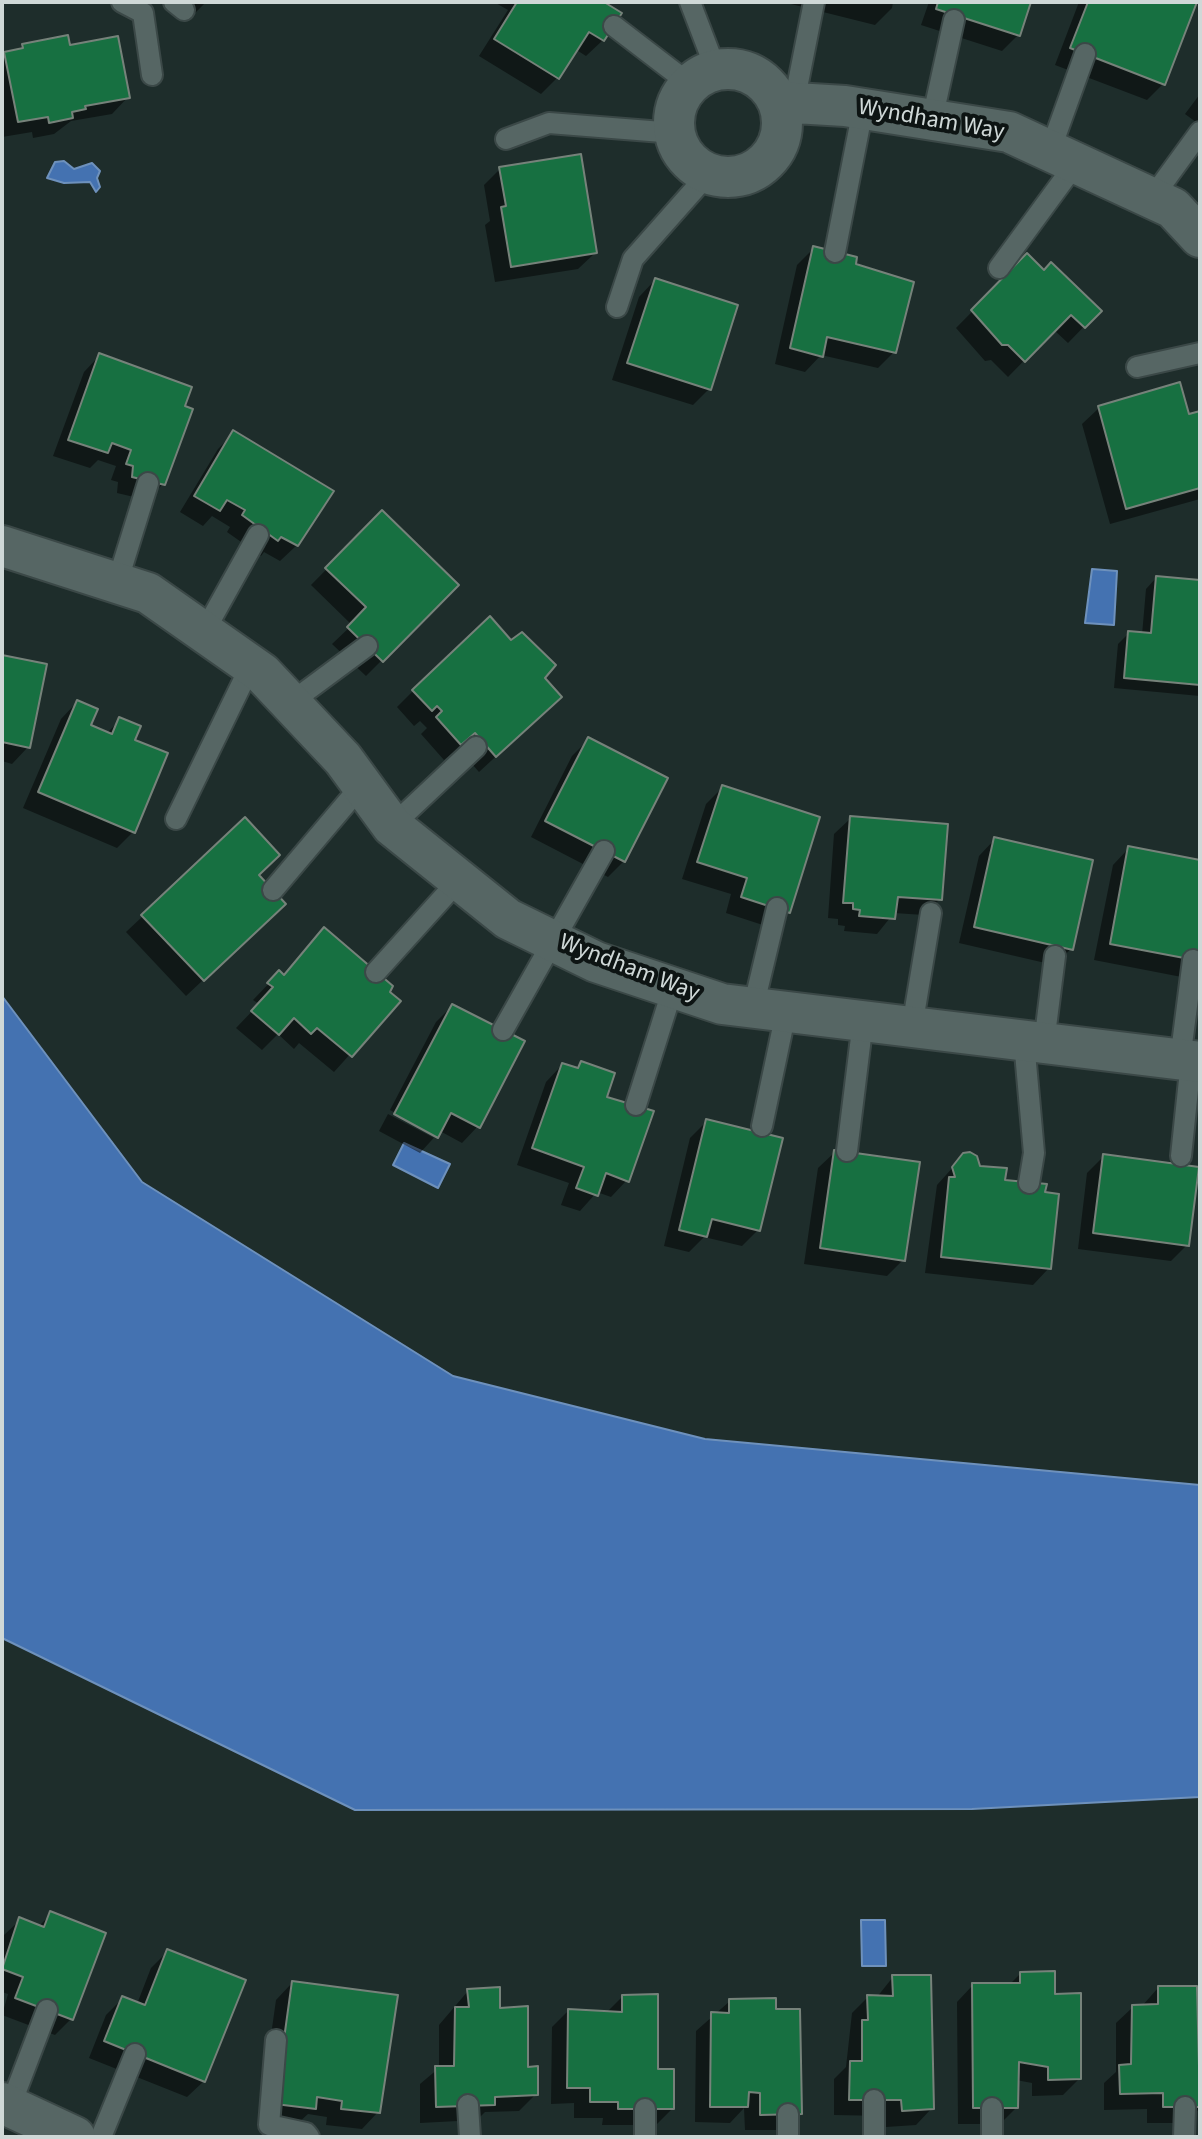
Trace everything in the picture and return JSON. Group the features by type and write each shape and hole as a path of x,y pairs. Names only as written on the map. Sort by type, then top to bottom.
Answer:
{"street":[{"path":"735,70 752,75 786,102 781,136 764,165 732,177 709,173 686,157 675,133 676,107 703,78 735,70"},
{"name":"Wyndham Way","path":"786,102 863,109 1009,132 1173,208 1200,237"},
{"name":"Wyndham Way","path":"2,546 148,593 204,632 251,665 290,703 343,759 392,826 508,919 596,962 722,1004 1190,1061"},
{"path":"20,2117 75,2137"}],"lane":[{"path":"122,2 143,13 152,75"},
{"path":"690,2 703,78"},
{"path":"786,102 814,2"},
{"path":"932,120 954,20"},
{"path":"614,26 703,78"},
{"path":"999,268 1063,157 1085,54"},
{"path":"835,252 863,109"},
{"path":"506,139 549,123 675,133"},
{"path":"1152,198 1200,132"},
{"path":"617,307 633,259 709,173"},
{"path":"1137,367 1200,353"},
{"path":"117,583 148,483"},
{"path":"204,632 258,535"},
{"path":"290,703 367,646"},
{"path":"176,819 251,665"},
{"path":"392,826 476,747"},
{"path":"273,890 361,786"},
{"path":"503,1030 604,851"},
{"path":"376,972 459,880"},
{"path":"762,1126 777,908"},
{"path":"912,1027 931,913"},
{"path":"1029,1183 1034,1153 1034,1042 1055,956"},
{"path":"1181,1156 1190,1061 1193,960"},
{"path":"636,1105 673,988"},
{"path":"847,1151 863,1021"},
{"path":"20,2117 47,2010"},
{"path":"276,2040 263,2131 306,2133 309,2137"},
{"path":"101,2137 135,2054"},
{"path":"874,2100 874,2137"},
{"path":"468,2105 470,2137"},
{"path":"1184,2137 1185,2107"},
{"path":"992,2108 992,2137"},
{"path":"645,2109 645,2137"},
{"path":"788,2114 788,2137"}],"water":[{"path":"64,161 74,169 92,163 100,171 97,178 100,187 96,192 90,182 64,183 47,178 55,162"},
{"path":"1092,569 1117,571 1114,625 1085,623"},
{"path":"2,996 142,1182 453,1376 705,1439 1200,1485 1200,1797 972,1809 355,1810 2,1638"},
{"path":"404,1143 450,1164 438,1188 393,1165"},
{"path":"861,1920 885,1920 886,1966 862,1966"}],"building":[{"path":"517,2 604,2 622,13 604,41 589,32 559,79 494,39"},
{"path":"938,2 1031,2 1020,36 936,9"},
{"path":"1088,2 1197,2 1165,85 1070,48"},
{"path":"68,35 70,45 118,36 130,98 85,106 86,109 72,112 73,118 49,123 48,117 18,122 4,52 23,48 22,44"},
{"path":"581,154 597,253 511,267 501,207 506,206 499,167"},
{"path":"813,246 857,257 856,264 914,282 896,353 827,337 823,357 790,348"},
{"path":"1027,253 1044,270 1051,262 1102,311 1085,328 1071,315 1025,362 1008,345 1002,345 971,310"},
{"path":"655,278 738,305 711,390 627,363"},
{"path":"99,353 192,387 185,406 193,409 165,485 132,477 133,466 126,464 131,450 112,443 108,453 68,440"},
{"path":"1180,382 1189,414 1200,411 1200,488 1126,509 1098,406"},
{"path":"233,430 334,491 298,546 281,537 278,541 242,515 245,510 227,500 220,511 194,496"},
{"path":"382,510 459,585 383,662 347,627 366,607 325,568"},
{"path":"1156,576 1200,580 1200,685 1124,678 1128,631 1151,633"},
{"path":"490,616 511,640 522,632 556,665 545,678 562,697 496,757 475,733 461,745 436,717 442,711 437,706 432,711 412,690"},
{"path":"2,655 47,664 30,748 2,742"},
{"path":"77,700 98,709 91,725 112,734 119,717 141,726 135,740 168,753 135,833 38,792"},
{"path":"588,737 668,778 625,862 545,821"},
{"path":"722,785 820,817 790,913 741,897 747,878 697,862"},
{"path":"850,816 948,824 942,900 898,897 895,919 859,916 860,910 853,909 853,903 843,903"},
{"path":"245,817 280,855 259,875 286,904 204,981 141,915"},
{"path":"994,837 1093,860 1073,950 974,927"},
{"path":"1128,846 1200,860 1200,961 1110,944"},
{"path":"324,927 393,986 390,992 401,1001 352,1057 317,1028 311,1034 294,1018 279,1035 251,1011 273,987 267,983 279,970 284,975"},
{"path":"452,1004 525,1041 480,1128 451,1113 438,1138 394,1114"},
{"path":"581,1061 615,1073 607,1097 654,1111 629,1182 606,1173 598,1196 576,1188 584,1167 532,1148 562,1063 578,1068"},
{"path":"706,1119 783,1138 760,1231 712,1219 707,1237 679,1230"},
{"path":"834,1150 920,1162 905,1261 820,1248"},
{"path":"970,1152 977,1156 980,1166 1007,1168 1005,1180 1047,1184 1045,1192 1059,1194 1051,1269 941,1257 949,1177 955,1177 952,1167 963,1153"},
{"path":"1103,1154 1199,1167 1189,1246 1093,1233"},
{"path":"50,1911 106,1933 73,2020 15,1998 23,1977 2,1969 19,1917 44,1927"},
{"path":"167,1949 246,1980 205,2082 104,2041 122,1996 145,2005"},
{"path":"1055,1971 1055,1994 1081,1993 1081,2079 1048,2080 1048,2067 1019,2062 1018,2108 973,2108 972,1983 1020,1983 1020,1972"},
{"path":"892,1975 931,1975 934,2109 902,2111 901,2100 849,2100 850,2061 862,2061 862,2020 868,2020 867,1995 893,1996"},
{"path":"292,1981 398,1995 380,2113 341,2109 342,2101 317,2097 316,2109 275,2104"},
{"path":"1158,1986 1197,1986 1200,2107 1163,2107 1163,2093 1120,2094 1119,2065 1131,2064 1132,2005 1158,2004"},
{"path":"500,1987 500,2008 528,2006 528,2067 538,2066 538,2095 495,2097 495,2105 436,2107 435,2066 454,2066 455,2007 469,2007 467,1989"},
{"path":"658,1994 658,2069 674,2069 674,2109 618,2109 618,2102 590,2102 590,2088 567,2088 568,2009 622,2012 622,1995"},
{"path":"776,1998 776,2009 800,2009 802,2114 760,2115 760,2093 749,2092 748,2107 710,2107 711,2012 729,2013 729,1999"}]}
